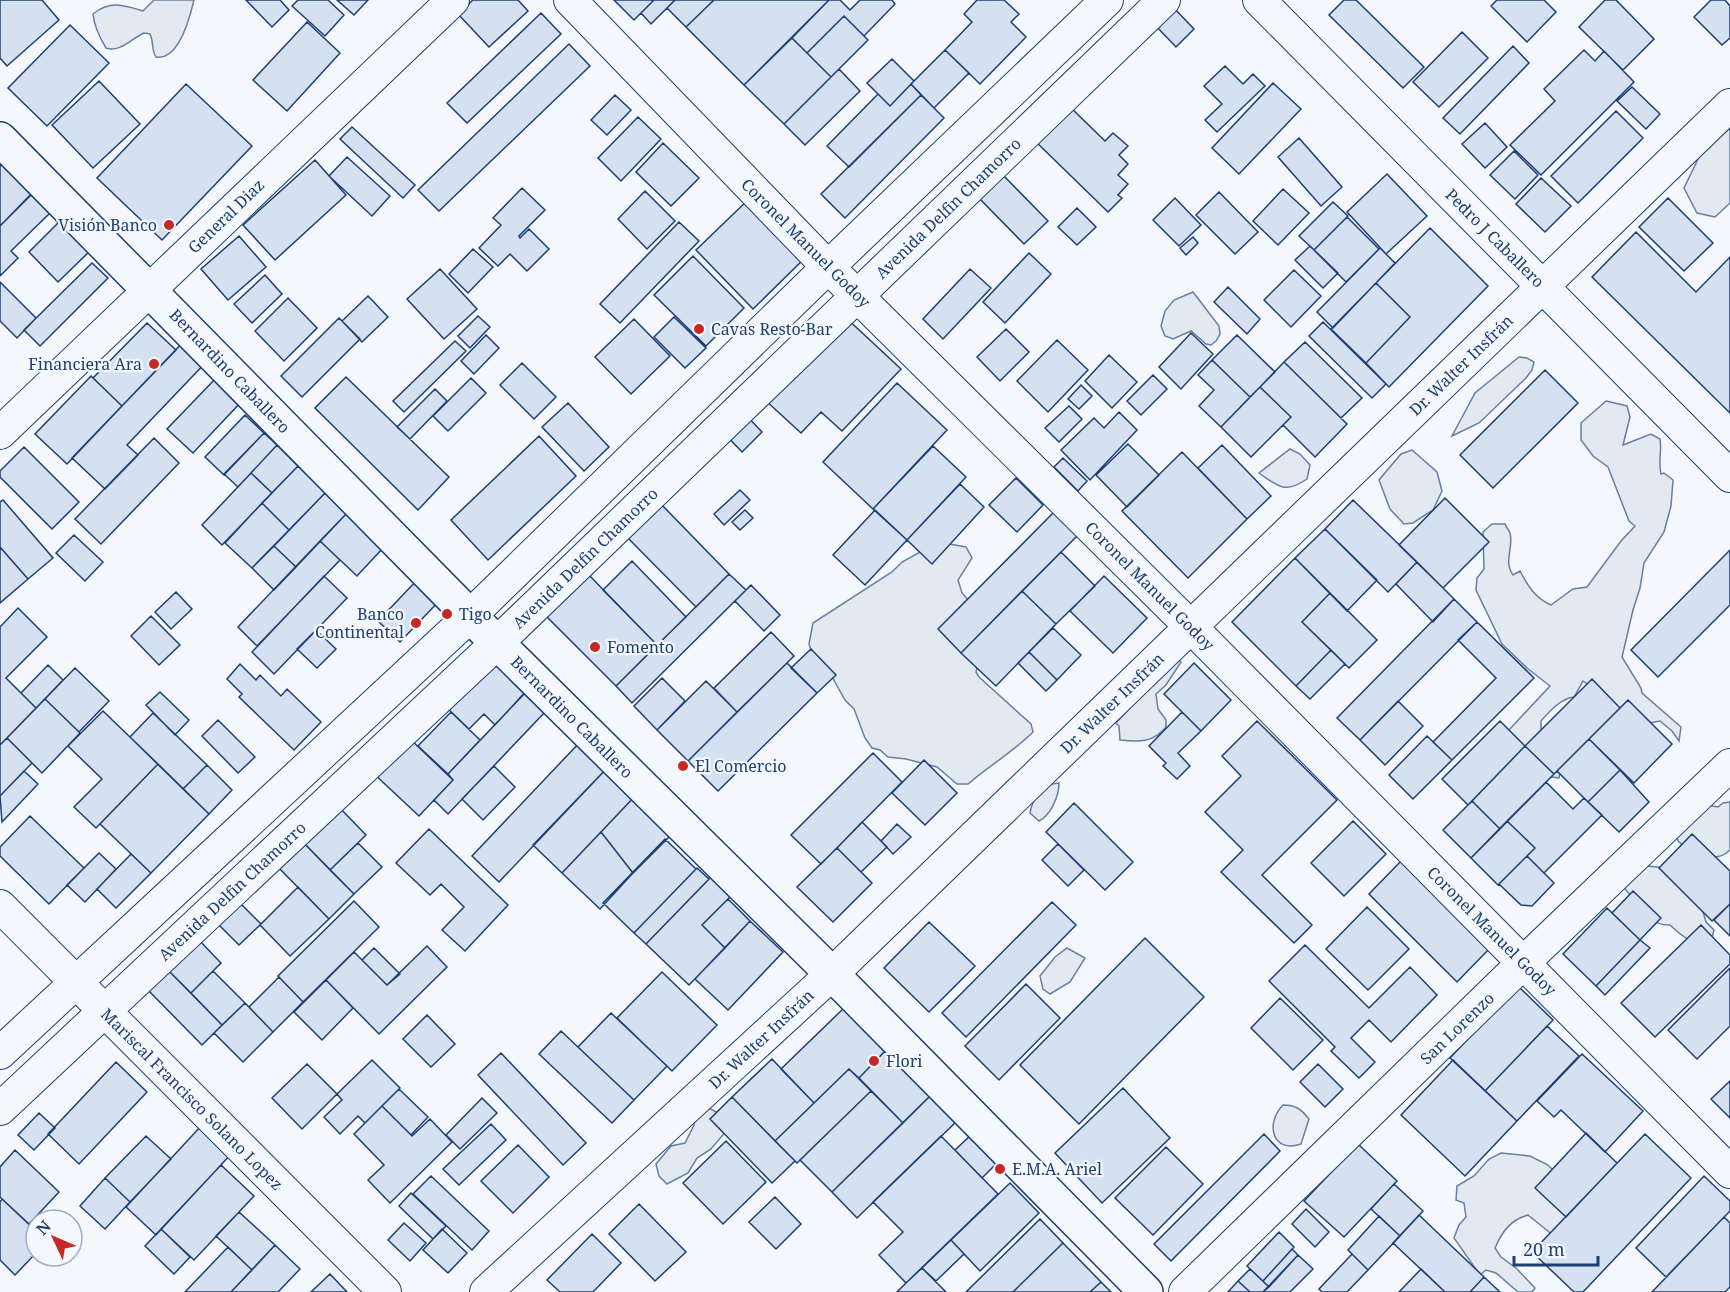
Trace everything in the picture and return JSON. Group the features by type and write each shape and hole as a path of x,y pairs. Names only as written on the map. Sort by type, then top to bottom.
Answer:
{"highway":[{"name":"Bernardino Caballero","path":"0,139 470,616 832,974 1146,1292"}],"street":[{"name":"General Diaz","path":"0,433 453,0"},
{"name":"Coronel Manuel Godoy","path":"570,0 828,267 1191,627 1730,1172"},
{"path":"0,1053 470,616 828,267 1107,0"},
{"name":"Avenida Delfin Chamorro","path":"0,1109 497,643 1164,0"},
{"name":"Pedro J Caballero","path":"1259,0 1730,476"},
{"name":"Dr. Walter Insfrán","path":"486,1292 832,974 1730,105"},
{"name":"San Lorenzo","path":"1185,1292 1730,765"},
{"name":"Mariscal Francisco Solano Lopez","path":"0,906 385,1292"}],"shaded area":[{"path":"154,0 194,0 182,36 171,52 156,57 150,34 144,33 121,47 106,48 93,14 111,5 143,11"},
{"path":"1730,128 1730,203 1715,217 1697,213 1684,188 1701,153"},
{"path":"1193,292 1219,326 1220,334 1211,345 1206,344 1191,331 1173,339 1165,336 1161,326 1165,311 1174,300"},
{"path":"1519,357 1534,362 1526,378 1479,423 1452,436 1475,393"},
{"path":"1606,401 1627,406 1630,417 1623,445 1651,434 1660,439 1661,474 1664,473 1673,480 1671,506 1664,532 1644,563 1640,588 1622,657 1642,693 1681,727 1679,741 1672,731 1660,721 1637,729 1612,701 1583,681 1574,697 1560,703 1541,721 1541,736 1561,765 1559,778 1531,770 1507,753 1508,731 1550,686 1502,644 1476,590 1477,578 1484,569 1483,532 1492,524 1505,524 1511,538 1510,570 1513,575 1520,571 1532,591 1551,605 1573,589 1587,587 1635,526 1629,521 1608,467 1593,456 1581,440 1581,423"},
{"path":"1290,449 1300,454 1310,465 1307,479 1293,486 1282,487 1259,473"},
{"path":"1412,450 1437,472 1442,491 1433,510 1413,523 1404,524 1390,509 1379,480 1401,454"},
{"path":"938,542 966,547 972,558 958,580 962,593 987,622 976,672 1031,724 1033,732 968,784 957,784 937,767 888,757 880,750 872,748 865,738 854,709 845,700 831,675 813,656 809,644 813,623 892,572 902,562"},
{"path":"1177,658 1181,662 1166,685 1156,694 1158,709 1166,720 1166,727 1151,739 1120,740 1119,726 1116,723 1160,667"},
{"path":"1059,783 1054,805 1039,821 1030,813 1033,802 1043,789"},
{"path":"1730,802 1730,850 1717,857 1703,856 1696,854 1678,841 1676,834 1696,803 1718,807"},
{"path":"1647,866 1667,868 1699,898 1706,922 1714,930 1712,938 1689,939 1670,925 1655,922 1649,918 1624,888 1626,881"},
{"path":"1067,948 1085,958 1070,982 1050,994 1043,989 1040,976 1055,957"},
{"path":"1283,1105 1298,1108 1309,1119 1301,1144 1283,1145 1274,1135 1274,1120"},
{"path":"705,1106 720,1114 728,1129 711,1149 697,1158 688,1173 667,1184 659,1176 656,1164 671,1146 685,1143 694,1125 696,1112"},
{"path":"1501,1153 1530,1156 1548,1165 1565,1182 1570,1212 1554,1236 1528,1215 1507,1227 1495,1248 1501,1257 1516,1268 1535,1288 1532,1292 1518,1292 1496,1273 1486,1270 1480,1275 1454,1238 1459,1225 1466,1217 1464,1203 1456,1200 1457,1186 1474,1176 1489,1159"}],"building":[{"path":"0,0 42,0 59,20 7,66 0,58"},
{"path":"246,0 280,0 289,10 272,27"},
{"path":"298,0 328,0 344,15 325,36 292,6"},
{"path":"337,0 368,0 354,15"},
{"path":"473,0 518,0 528,11 489,47 458,14"},
{"path":"614,0 654,0 634,20"},
{"path":"654,0 675,0 651,24 641,13"},
{"path":"675,0 714,0 686,27 667,8"},
{"path":"714,0 829,0 744,85 686,27"},
{"path":"829,0 840,0 850,10 860,0 892,0 895,4 864,36 844,16 807,53 792,38"},
{"path":"977,0 1004,0 1019,14 1011,22 1026,37 980,84 945,50 972,22 964,14"},
{"path":"1344,0 1356,0 1424,67 1403,88 1329,15"},
{"path":"1497,0 1544,0 1556,12 1527,42 1491,6"},
{"path":"1605,0 1616,0 1654,39 1623,70 1579,27"},
{"path":"1711,0 1725,0 1730,6 1730,38 1722,45 1694,17"},
{"path":"1172,6 1194,29 1176,47 1154,24"},
{"path":"541,13 561,34 467,123 447,103"},
{"path":"844,16 868,40 831,77 807,53"},
{"path":"307,22 340,53 287,111 253,80"},
{"path":"70,25 109,63 47,126 8,88"},
{"path":"1462,32 1488,58 1439,107 1413,82"},
{"path":"792,38 831,77 784,124 744,85"},
{"path":"569,44 590,66 439,211 418,190"},
{"path":"1513,46 1529,63 1460,134 1443,118"},
{"path":"945,50 969,73 934,108 911,84"},
{"path":"1584,50 1595,61 1604,51 1634,82 1541,175 1510,145 1555,101 1544,89"},
{"path":"892,59 914,81 890,106 867,83"},
{"path":"1225,66 1243,84 1253,74 1265,86 1217,132 1205,120 1222,104 1204,86"},
{"path":"839,69 860,91 805,145 784,124"},
{"path":"99,81 140,124 93,168 52,125"},
{"path":"1273,83 1301,109 1239,174 1212,148"},
{"path":"186,84 252,146 162,240 97,178"},
{"path":"911,84 921,95 849,167 827,146 878,94 890,106"},
{"path":"1632,87 1660,114 1646,129 1617,101"},
{"path":"615,95 631,110 607,135 591,120"},
{"path":"921,95 944,118 845,218 821,194"},
{"path":"1066,103 1105,141 1113,133 1128,146 1119,155 1128,164 1118,175 1128,184 1118,195 1122,198 1108,212 1032,138"},
{"path":"1616,111 1643,138 1578,203 1551,176"},
{"path":"638,117 661,139 621,181 598,158"},
{"path":"1485,123 1507,147 1485,168 1462,144"},
{"path":"352,127 415,185 403,198 340,139"},
{"path":"1299,138 1342,187 1321,206 1278,157"},
{"path":"663,143 699,178 671,206 636,172"},
{"path":"1514,151 1538,175 1515,199 1490,175"},
{"path":"347,157 390,196 372,216 329,176"},
{"path":"6,160 35,190 0,226 0,166"},
{"path":"315,160 346,195 275,260 243,225"},
{"path":"1000,172 1048,221 1024,244 977,196"},
{"path":"1387,174 1427,216 1386,254 1347,212"},
{"path":"1541,178 1571,206 1545,232 1516,204"},
{"path":"522,188 545,210 519,236 520,238 529,229 549,249 527,271 510,254 498,266 479,248 501,225 493,218"},
{"path":"1283,189 1309,213 1278,245 1253,221"},
{"path":"645,191 675,221 647,249 618,219"},
{"path":"1219,192 1258,232 1235,254 1196,215"},
{"path":"33,193 51,212 11,251 18,258 0,276 0,226"},
{"path":"751,197 808,255 753,309 696,250"},
{"path":"1175,198 1201,225 1179,246 1153,220"},
{"path":"1668,198 1713,243 1684,271 1639,227"},
{"path":"1333,202 1348,216 1314,250 1299,236"},
{"path":"1077,208 1096,227 1077,245 1058,227"},
{"path":"1347,217 1379,249 1346,282 1314,250"},
{"path":"61,220 91,250 58,282 29,252"},
{"path":"679,222 699,241 620,323 600,304"},
{"path":"1430,228 1488,286 1389,387 1366,363 1410,317 1376,283"},
{"path":"1636,232 1696,292 1730,257 1730,413 1592,277"},
{"path":"239,236 266,267 228,300 201,269"},
{"path":"1193,237 1198,243 1186,255 1180,248"},
{"path":"1310,246 1338,273 1323,288 1295,260"},
{"path":"1380,248 1395,263 1333,328 1317,312"},
{"path":"473,249 493,267 468,293 449,274"},
{"path":"1029,253 1051,274 1005,323 983,302"},
{"path":"693,256 744,308 706,346 654,295"},
{"path":"92,263 108,278 40,346 24,330"},
{"path":"440,269 477,309 444,339 407,299"},
{"path":"970,269 991,288 943,339 923,319"},
{"path":"1294,270 1321,296 1291,327 1264,300"},
{"path":"265,275 282,294 252,323 234,304"},
{"path":"0,282 36,318 17,338 0,321"},
{"path":"1376,283 1410,317 1366,363 1331,329"},
{"path":"1228,287 1260,319 1247,334 1214,302"},
{"path":"368,296 388,317 362,342 342,321"},
{"path":"288,298 317,328 284,361 255,331"},
{"path":"843,315 901,369 842,431 821,412 801,433 764,399"},
{"path":"478,316 490,327 470,348 458,336"},
{"path":"674,317 706,348 685,368 654,337"},
{"path":"339,318 360,339 302,397 281,376"},
{"path":"634,319 670,356 631,394 595,357"},
{"path":"1323,322 1386,384 1372,398 1309,336"},
{"path":"147,323 176,350 122,406 93,378"},
{"path":"1006,329 1029,352 1000,381 977,357"},
{"path":"1191,333 1213,354 1181,389 1159,367"},
{"path":"486,335 499,348 474,374 461,361"},
{"path":"1237,335 1275,372 1250,397 1212,360"},
{"path":"188,337 210,358 127,445 138,455 105,489 72,458"},
{"path":"1057,340 1088,370 1048,412 1017,381"},
{"path":"455,341 466,351 404,412 393,401"},
{"path":"1305,342 1362,398 1341,418 1284,362"},
{"path":"1109,355 1137,382 1112,408 1085,381"},
{"path":"1212,360 1250,397 1221,427 1199,406 1214,390 1198,375"},
{"path":"1284,362 1347,424 1315,457 1283,425 1291,417 1260,387"},
{"path":"522,363 556,397 534,419 500,385"},
{"path":"1545,370 1578,403 1493,488 1460,455"},
{"path":"1153,375 1167,389 1141,415 1127,401"},
{"path":"91,376 122,406 67,464 35,434"},
{"path":"217,377 242,401 193,453 167,429"},
{"path":"346,377 449,477 418,510 315,408"},
{"path":"471,378 486,393 448,431 433,416"},
{"path":"897,383 947,430 873,509 823,462"},
{"path":"1081,385 1092,396 1079,409 1068,399"},
{"path":"1260,387 1291,417 1251,457 1221,427"},
{"path":"435,389 447,401 410,439 397,427"},
{"path":"568,403 609,447 584,471 542,427"},
{"path":"1069,406 1082,419 1059,442 1045,428"},
{"path":"743,412 762,432 742,452 722,431"},
{"path":"1119,412 1137,430 1090,480 1061,450 1094,418 1104,428"},
{"path":"245,415 264,433 224,475 205,457"},
{"path":"264,433 277,445 238,487 224,474"},
{"path":"539,436 576,476 488,560 451,520"},
{"path":"154,438 179,463 101,544 75,519"},
{"path":"1128,444 1159,475 1127,507 1096,475"},
{"path":"277,445 298,466 272,493 251,473"},
{"path":"1222,445 1271,496 1247,519 1198,468"},
{"path":"933,446 966,477 907,540 873,509"},
{"path":"24,447 79,502 52,529 0,477 0,471"},
{"path":"1182,452 1247,519 1188,578 1122,511"},
{"path":"1063,458 1087,481 1078,491 1054,467"},
{"path":"298,466 326,492 289,530 262,503"},
{"path":"251,473 272,493 222,545 202,525"},
{"path":"1016,478 1043,505 1017,532 989,505"},
{"path":"960,484 984,507 932,564 907,540"},
{"path":"740,490 750,500 724,525 714,514"},
{"path":"325,493 347,513 296,567 274,546"},
{"path":"1445,498 1489,542 1443,588 1399,545"},
{"path":"3,500 53,558 28,579 0,547 0,502"},
{"path":"1353,500 1417,562 1388,592 1325,529"},
{"path":"262,503 289,530 252,568 225,543"},
{"path":"660,503 729,574 696,607 626,536"},
{"path":"745,510 753,518 740,530 732,522"},
{"path":"875,510 907,540 865,585 833,555"},
{"path":"1054,512 1077,536 961,653 938,629"},
{"path":"347,513 383,548 357,576 320,541"},
{"path":"1325,529 1377,580 1347,611 1295,558"},
{"path":"74,535 103,562 85,581 56,553"},
{"path":"320,541 340,560 257,646 238,627"},
{"path":"274,546 296,567 274,590 252,568"},
{"path":"0,547 28,579 0,603"},
{"path":"1730,550 1730,605 1658,677 1631,650"},
{"path":"1061,552 1095,586 1056,624 1022,591"},
{"path":"1295,558 1330,593 1302,622 1331,650 1296,686 1232,622"},
{"path":"632,561 686,617 657,645 603,590"},
{"path":"1417,562 1454,599 1433,622 1396,584"},
{"path":"588,574 657,645 616,686 546,616"},
{"path":"729,574 746,590 632,703 616,686"},
{"path":"324,576 347,598 274,674 252,652"},
{"path":"1104,576 1147,618 1113,653 1070,611"},
{"path":"420,577 442,598 400,642 378,621"},
{"path":"751,585 780,615 764,631 735,601"},
{"path":"1022,591 1056,624 996,686 961,653"},
{"path":"176,592 192,609 171,629 155,612"},
{"path":"1330,593 1377,640 1349,668 1302,622"},
{"path":"1454,599 1477,622 1360,740 1337,718"},
{"path":"18,608 47,637 6,678 36,708 0,745 0,627"},
{"path":"151,616 180,645 159,665 131,636"},
{"path":"1477,622 1534,678 1452,760 1433,742 1496,678 1458,640"},
{"path":"1053,628 1081,655 1057,680 1029,652"},
{"path":"316,630 336,649 317,668 297,649"},
{"path":"771,632 794,656 737,712 714,688"},
{"path":"811,649 836,675 817,693 791,668"},
{"path":"1331,650 1345,664 1310,699 1296,686"},
{"path":"1029,652 1057,680 1046,691 1018,663"},
{"path":"492,655 528,689 495,725 484,714 469,729 444,705"},
{"path":"787,663 817,693 718,791 688,761"},
{"path":"1194,663 1231,700 1201,731 1164,694"},
{"path":"240,664 256,680 260,675 281,696 287,689 321,722 294,750 239,697 242,694 227,679"},
{"path":"48,665 63,680 36,708 21,693"},
{"path":"75,668 109,701 79,732 45,699"},
{"path":"662,678 685,701 657,730 634,706"},
{"path":"1592,679 1620,708 1554,774 1525,746"},
{"path":"706,681 737,712 688,761 657,730"},
{"path":"160,692 189,720 175,735 146,705"},
{"path":"526,692 546,711 448,814 434,800 453,780 448,774"},
{"path":"45,699 80,733 42,773 7,738"},
{"path":"1628,700 1672,744 1634,783 1589,739"},
{"path":"1398,701 1423,726 1385,765 1360,740"},
{"path":"103,711 158,764 96,828 74,807 102,779 68,746"},
{"path":"451,712 480,740 448,774 418,746"},
{"path":"1182,712 1201,731 1178,753 1190,766 1177,779 1163,766 1166,763 1149,746"},
{"path":"153,713 207,765 183,789 130,737"},
{"path":"218,720 255,757 238,773 202,736"},
{"path":"1257,721 1337,800 1262,875 1312,925 1294,943 1221,872 1243,850 1205,812 1241,776 1222,756"},
{"path":"1500,721 1525,746 1468,805 1442,779"},
{"path":"406,735 453,780 419,816 371,771"},
{"path":"1427,736 1452,760 1413,799 1389,775"},
{"path":"7,738 32,763 0,796 0,745"},
{"path":"1589,739 1620,770 1588,802 1557,771"},
{"path":"581,741 609,766 499,882 472,856"},
{"path":"1525,746 1554,774 1500,829 1472,801"},
{"path":"873,753 902,782 821,864 791,835"},
{"path":"924,760 957,793 925,825 892,793"},
{"path":"158,764 209,814 151,873 100,824"},
{"path":"207,765 232,790 209,814 183,789"},
{"path":"494,766 515,787 483,820 462,799"},
{"path":"609,766 637,794 562,873 533,845"},
{"path":"1620,770 1649,802 1619,832 1588,802"},
{"path":"24,771 38,784 2,822 0,796"},
{"path":"1546,782 1573,809 1584,798 1602,815 1544,873 1527,856 1535,848 1507,821"},
{"path":"638,793 676,830 633,873 601,832"},
{"path":"1472,801 1500,829 1471,858 1443,830"},
{"path":"1074,803 1133,862 1105,890 1046,832"},
{"path":"337,805 366,835 330,870 301,840"},
{"path":"30,816 84,868 49,904 0,856 0,847"},
{"path":"1353,821 1386,854 1344,896 1311,863"},
{"path":"1507,821 1535,848 1498,885 1471,858"},
{"path":"862,822 887,847 861,872 837,848"},
{"path":"897,824 911,837 893,854 881,841"},
{"path":"429,829 508,905 465,951 442,930 464,907 441,884 430,895 396,863"},
{"path":"601,832 633,873 600,909 562,873"},
{"path":"1692,834 1730,871 1730,904 1712,921 1659,868"},
{"path":"665,839 696,869 634,933 603,903"},
{"path":"301,840 354,894 329,919 276,865"},
{"path":"358,843 382,867 354,894 330,870"},
{"path":"1058,844 1084,870 1068,886 1042,860"},
{"path":"837,848 872,883 833,922 797,887"},
{"path":"99,853 116,869 85,902 67,885"},
{"path":"131,854 151,873 116,908 97,889"},
{"path":"1527,856 1554,883 1532,906 1521,905 1499,884"},
{"path":"1401,861 1489,949 1457,982 1369,894"},
{"path":"697,868 709,879 646,944 634,933"},
{"path":"713,875 733,894 702,925 725,948 689,985 646,944"},
{"path":"298,887 329,919 290,956 260,925"},
{"path":"1633,891 1661,918 1640,940 1612,913"},
{"path":"728,899 750,921 725,948 702,925"},
{"path":"354,901 379,927 303,1002 278,976"},
{"path":"1052,902 1076,925 966,1037 942,1013"},
{"path":"240,903 261,924 239,945 218,924"},
{"path":"1730,904 1730,936 1714,920"},
{"path":"1367,907 1409,949 1368,990 1326,949"},
{"path":"1607,908 1640,940 1596,986 1563,954"},
{"path":"750,921 783,952 728,1010 695,979"},
{"path":"929,922 975,966 929,1012 884,968"},
{"path":"1701,925 1730,955 1730,964 1655,1037 1621,1003"},
{"path":"196,937 221,963 191,993 165,967"},
{"path":"1145,938 1204,997 1079,1124 1020,1065"},
{"path":"1640,940 1650,948 1605,995 1596,986"},
{"path":"1305,945 1369,1008 1410,967 1437,995 1391,1042 1369,1020 1351,1038 1375,1062 1359,1078 1331,1051 1335,1047 1269,981"},
{"path":"427,946 447,967 379,1034 326,980 354,952 387,985"},
{"path":"374,948 400,974 387,985 362,960"},
{"path":"165,967 222,1025 202,1045 145,987"},
{"path":"1730,968 1730,1026 1697,1059 1668,1030"},
{"path":"213,971 245,1003 222,1025 191,993"},
{"path":"662,972 717,1025 672,1071 617,1018"},
{"path":"279,977 303,1002 273,1032 249,1007"},
{"path":"326,980 353,1008 322,1040 294,1012"},
{"path":"1026,984 1060,1018 999,1080 965,1046"},
{"path":"1518,986 1553,1020 1485,1091 1450,1058"},
{"path":"1280,998 1323,1040 1293,1070 1251,1028"},
{"path":"245,1003 273,1032 243,1062 214,1033"},
{"path":"845,1007 886,1050 859,1078 849,1069 814,1103 781,1069"},
{"path":"611,1013 667,1066 634,1100 578,1047"},
{"path":"427,1015 455,1044 431,1067 403,1039"},
{"path":"1547,1026 1579,1056 1517,1121 1485,1091"},
{"path":"561,1031 634,1100 612,1123 539,1054"},
{"path":"888,1048 932,1094 903,1123 859,1078"},
{"path":"501,1053 586,1143 563,1165 478,1075"},
{"path":"1582,1054 1643,1111 1605,1152 1561,1110 1554,1117 1537,1101"},
{"path":"772,1059 814,1103 775,1141 732,1097"},
{"path":"372,1060 400,1088 365,1123 358,1116 340,1134 324,1117 342,1100 337,1094"},
{"path":"1453,1060 1517,1121 1465,1176 1401,1115"},
{"path":"116,1062 147,1092 79,1164 48,1134"},
{"path":"307,1064 337,1094 302,1129 272,1098"},
{"path":"1318,1064 1343,1089 1325,1107 1300,1082"},
{"path":"849,1069 871,1091 797,1163 775,1141"},
{"path":"1730,1081 1730,1118 1711,1099"},
{"path":"1123,1088 1170,1138 1102,1203 1055,1153"},
{"path":"399,1089 428,1117 411,1135 382,1106"},
{"path":"871,1091 903,1123 832,1192 800,1160"},
{"path":"932,1094 958,1120 857,1218 832,1192"},
{"path":"732,1097 795,1161 772,1183 710,1119"},
{"path":"482,1098 497,1113 460,1149 446,1135"},
{"path":"382,1106 412,1136 430,1119 452,1142 390,1203 368,1180 384,1165 354,1134"},
{"path":"39,1113 55,1128 34,1150 18,1135"},
{"path":"491,1124 506,1140 459,1185 443,1169"},
{"path":"202,1125 232,1153 156,1235 126,1207"},
{"path":"1586,1133 1617,1163 1566,1217 1535,1188"},
{"path":"972,1134 999,1161 982,1178 955,1150"},
{"path":"1264,1134 1280,1151 1171,1261 1154,1244"},
{"path":"1645,1134 1691,1178 1583,1292 1574,1292 1532,1252"},
{"path":"146,1136 171,1159 130,1202 105,1178"},
{"path":"941,1136 998,1194 906,1283 879,1255 903,1232 873,1202"},
{"path":"726,1141 766,1182 723,1224 683,1183"},
{"path":"1358,1144 1397,1181 1344,1237 1304,1201"},
{"path":"518,1145 549,1177 513,1213 481,1181"},
{"path":"1166,1147 1203,1184 1153,1235 1115,1198"},
{"path":"15,1150 59,1192 44,1208 24,1208 24,1219 0,1197 0,1167"},
{"path":"221,1165 254,1196 194,1260 161,1229"},
{"path":"431,1176 489,1231 472,1250 413,1194"},
{"path":"1704,1176 1730,1201 1730,1211 1666,1277 1636,1248"},
{"path":"105,1178 130,1202 105,1229 80,1206"},
{"path":"1010,1183 1039,1213 980,1271 951,1240"},
{"path":"1394,1184 1423,1211 1400,1236 1371,1209"},
{"path":"411,1193 446,1226 433,1239 399,1206"},
{"path":"775,1197 801,1224 776,1249 749,1222"},
{"path":"2,1199 24,1220 24,1266 15,1275 0,1260 0,1202"},
{"path":"639,1204 686,1252 655,1281 609,1234"},
{"path":"1306,1209 1329,1232 1315,1247 1292,1224"},
{"path":"239,1212 275,1245 252,1270 216,1236"},
{"path":"1419,1215 1484,1277 1470,1292 1445,1292 1393,1243"},
{"path":"1379,1216 1400,1236 1368,1270 1348,1250"},
{"path":"1724,1217 1730,1223 1730,1287 1725,1292 1652,1292"},
{"path":"1040,1219 1063,1243 1013,1292 966,1292"},
{"path":"404,1223 426,1243 410,1261 388,1240"},
{"path":"161,1229 190,1257 174,1274 145,1246"},
{"path":"442,1229 467,1253 448,1273 423,1250"},
{"path":"1279,1232 1294,1247 1263,1281 1247,1266"},
{"path":"592,1234 621,1263 593,1292 560,1292 547,1280"},
{"path":"951,1240 964,1254 936,1281 922,1268"},
{"path":"1063,1243 1101,1282 1090,1292 1013,1292"},
{"path":"275,1245 300,1269 278,1292 231,1292"},
{"path":"228,1247 252,1270 231,1292 185,1292"},
{"path":"1292,1249 1298,1255 1269,1287 1263,1281"},
{"path":"1352,1254 1368,1270 1347,1292 1322,1292 1319,1289"},
{"path":"1298,1255 1313,1269 1290,1292 1263,1292"},
{"path":"922,1268 946,1292 897,1292 906,1283"},
{"path":"1250,1269 1269,1287 1263,1292 1250,1292 1238,1281"},
{"path":"1421,1269 1445,1292 1399,1292"},
{"path":"330,1274 347,1292 311,1292"},
{"path":"1484,1277 1500,1292 1470,1292"},
{"path":"1238,1281 1250,1292 1228,1292"},
{"path":"1101,1282 1111,1292 1090,1292"}],"place":[{"name":"Visión Banco","path":"169,225"},
{"name":"Cavas Resto-Bar","path":"699,329"},
{"name":"Financiera Ara","path":"154,364"},
{"name":"Tigo","path":"447,614"},
{"name":"Banco Continental","path":"416,623"},
{"name":"Fomento","path":"595,647"},
{"name":"El Comercio","path":"683,766"},
{"name":"Flori","path":"874,1061"},
{"name":"E.M.A. Ariel","path":"1000,1169"}]}
